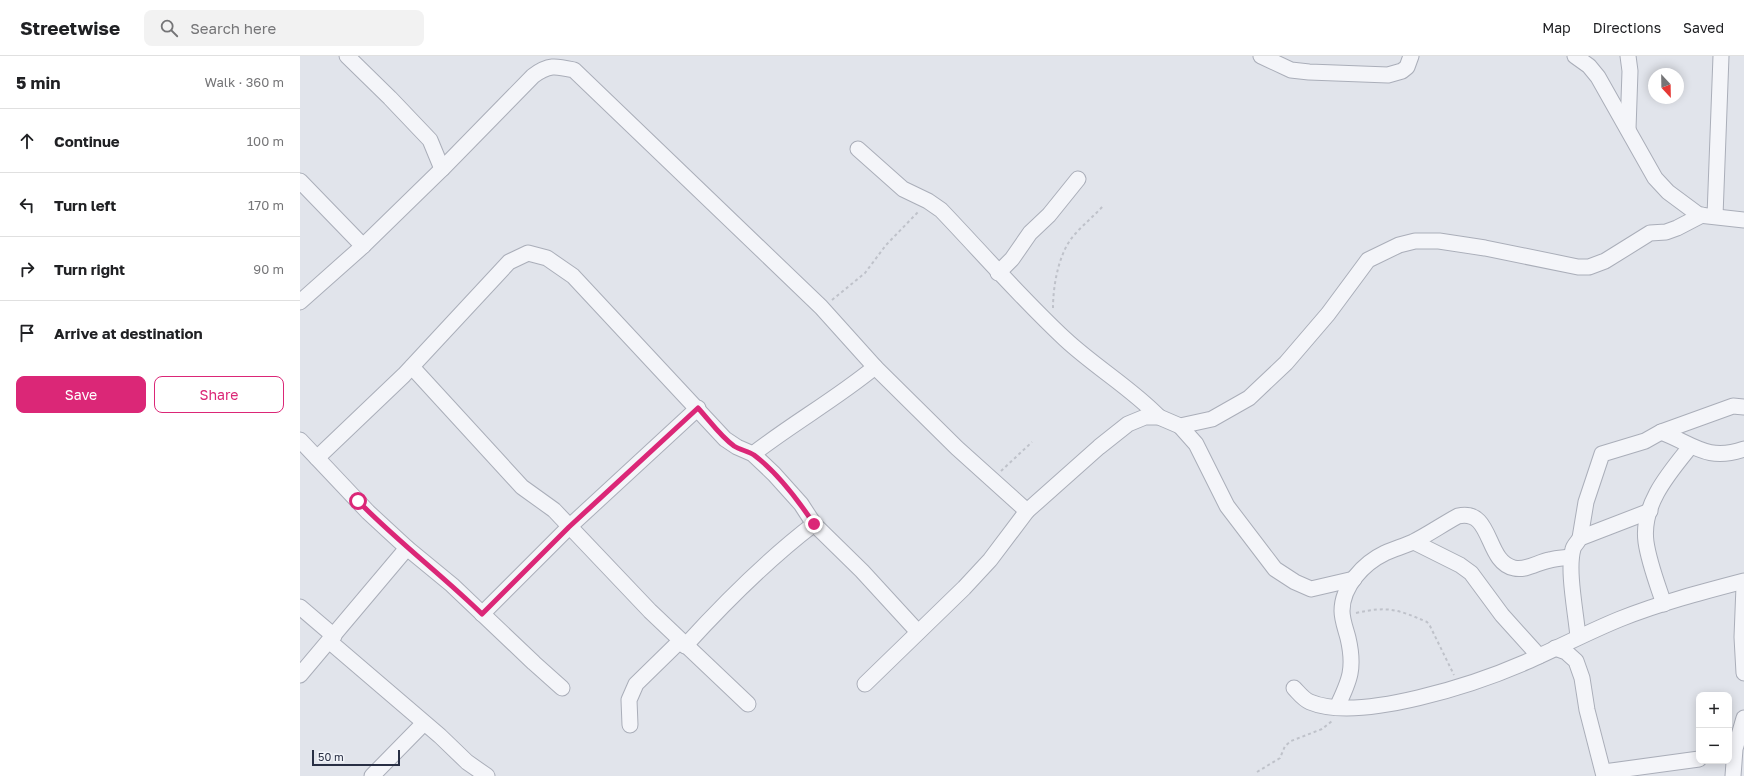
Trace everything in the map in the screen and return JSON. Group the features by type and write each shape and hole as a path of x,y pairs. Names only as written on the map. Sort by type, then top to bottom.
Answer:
{"street":[{"path":"346,56 390,98 430,140 442,169"},
{"path":"1261,56 1291,70 1388,75 1402,71 1407,67 1411,56"},
{"path":"1576,56 1589,66 1598,77 1655,178 1691,211 1744,220"},
{"path":"1628,56 1630,71 1628,129"},
{"path":"1708,215 1722,56"},
{"path":"300,302 363,246 442,169 533,76 541,70 553,66 574,70 821,307 875,367 957,448 1027,512"},
{"path":"858,149 903,189 928,201 941,210 998,273 1055,329 1089,359 1136,394 1159,417 1180,426 1196,444 1227,506 1275,569 1294,582 1311,589 1354,579"},
{"path":"300,180 363,246"},
{"path":"998,273 1012,259 1030,233 1048,215 1078,180"},
{"path":"1180,426 1212,419 1249,398 1286,363 1328,314 1365,262 1399,245 1415,241 1439,242 1485,248 1589,267 1605,261 1650,233 1666,232 1708,215"},
{"path":"317,458 412,367 509,262 528,253 547,258 573,276 698,408 725,439 737,447 753,454 801,504 814,524 862,571 918,632"},
{"path":"412,367 522,487 554,510 683,644 748,704"},
{"path":"753,454 783,431 846,391 875,367"},
{"path":"1578,637 1571,557 1574,547 1580,538 1586,502 1602,454 1645,441 1661,432 1733,406 1744,406"},
{"path":"482,614 569,527 698,408"},
{"path":"864,684 990,560 1027,512 1067,474 1128,424 1145,417 1159,417"},
{"path":"1661,432 1703,452 1729,454 1744,449"},
{"path":"300,440 368,512 407,548 452,585 562,688"},
{"path":"1664,604 1651,566 1646,541 1646,524 1650,511 1670,471 1690,447"},
{"path":"1580,538 1650,511"},
{"path":"1337,707 1352,671 1352,660 1342,611 1347,588 1371,562 1385,553 1414,542 1458,516 1466,514 1474,516 1481,522 1503,563 1512,568 1521,569 1549,560 1571,557"},
{"path":"630,725 629,700 636,684 683,644 723,605 794,540 814,524"},
{"path":"1414,542 1460,565 1471,573 1502,614 1539,656"},
{"path":"300,675 407,548"},
{"path":"1294,688 1302,698 1310,702 1337,707 1390,704 1461,687 1539,656 1620,619 1691,595 1744,581"},
{"path":"1744,586 1742,637 1744,673"},
{"path":"300,607 467,762 487,776"},
{"path":"1555,648 1572,655 1578,666 1582,678 1587,710 1604,774 1696,760"},
{"path":"1733,776 1738,735 1744,718"},
{"path":"372,776 424,723"}],"path":[{"path":"821,307 866,273 886,245 928,201"},
{"path":"1055,329 1053,307 1056,274 1069,242 1104,205"},
{"path":"992,480 1032,442"},
{"path":"1343,615 1384,608 1394,609 1427,622 1461,687"},
{"path":"1257,772 1280,758 1286,746 1291,742 1329,724 1334,718 1337,707"}],"route":[{"path":"358,501 407,548 452,585 482,614 569,527 698,408 725,439 737,447 753,454 774,474 801,504 814,524"}]}
